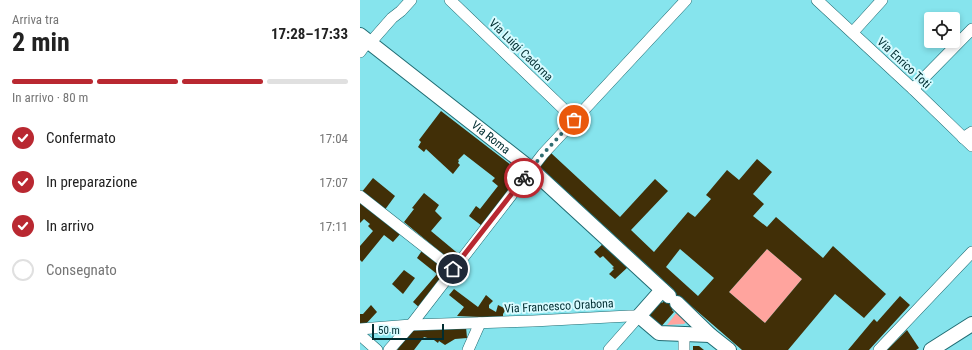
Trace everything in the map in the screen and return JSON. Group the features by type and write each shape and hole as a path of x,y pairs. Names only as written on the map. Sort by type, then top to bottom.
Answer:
{"street":[{"path":"365,43 392,18 402,11 411,0"},
{"name":"Via Luigi Cadorna","path":"450,0 574,120"},
{"path":"389,350 411,325 543,154 686,0"},
{"name":"Via Enrico Toti","path":"817,0 914,89 968,135 972,146"},
{"path":"852,32 882,0"},
{"path":"914,89 972,29"},
{"name":"Via Roma","path":"365,43 531,169 710,335 729,350"},
{"path":"360,196 453,269"},
{"path":"880,350 972,252"},
{"path":"609,350 639,316 669,296"},
{"path":"639,316 659,332 710,335"},
{"name":"Via Francesco Orabona","path":"360,329 411,325 639,316"},
{"path":"468,350 480,322"},
{"path":"931,350 971,325"},
{"path":"684,334 684,350"},
{"path":"360,335 377,350"}],"shaded area":[{"path":"767,249 802,279 765,323 729,292"},
{"path":"677,312 687,321 684,324 667,325"}],"building":[{"path":"441,111 524,175 482,226 469,216 476,206 480,209 498,186 492,181 495,178 464,154 458,160 460,165 453,174 426,149 424,152 418,147 421,142 419,140"},
{"path":"551,153 620,217 655,179 668,191 631,230 654,252 688,212 695,217 711,199 706,195 727,170 739,180 757,159 772,172 753,194 764,204 753,216 767,227 776,217 823,258 833,246 886,294 864,318 835,294 788,350 742,350 682,298 672,310 674,312 659,329 644,316 659,300 662,303 674,290 539,166","holes":["680,249 714,278 698,296 666,267","767,249 802,279 765,323 729,292"]},
{"path":"373,178 395,196 384,211 361,193"},
{"path":"424,193 439,205 435,211 442,218 431,231 461,256 455,264 404,222 414,209 412,208"},
{"path":"360,197 402,232 393,242 384,235 362,262 360,260 360,246 373,231 368,226 370,224 364,219 360,223"},
{"path":"604,243 628,267 615,279 609,274 614,267 603,256 600,258 594,252"},
{"path":"423,249 451,270 421,309 413,302 437,274 417,258"},
{"path":"404,270 415,278 403,294 392,284"},
{"path":"454,289 478,307 486,295 493,301 489,305 489,308 496,312 498,305 506,309 503,314 503,318 457,316 464,307 449,295"},
{"path":"900,296 910,305 869,350 848,350 874,319 877,322"},
{"path":"371,305 377,312 364,326 360,326 360,314 363,314"},
{"path":"466,327 467,338 455,339 445,345 439,341 438,343 424,337 414,350 397,350 414,328"},
{"path":"907,330 919,348 916,350 887,350"},
{"path":"693,346 699,346 704,350 693,350"}],"way so far":[{"path":"524,178 543,154 574,120"}],"route":[{"path":"453,269 524,178"}]}
